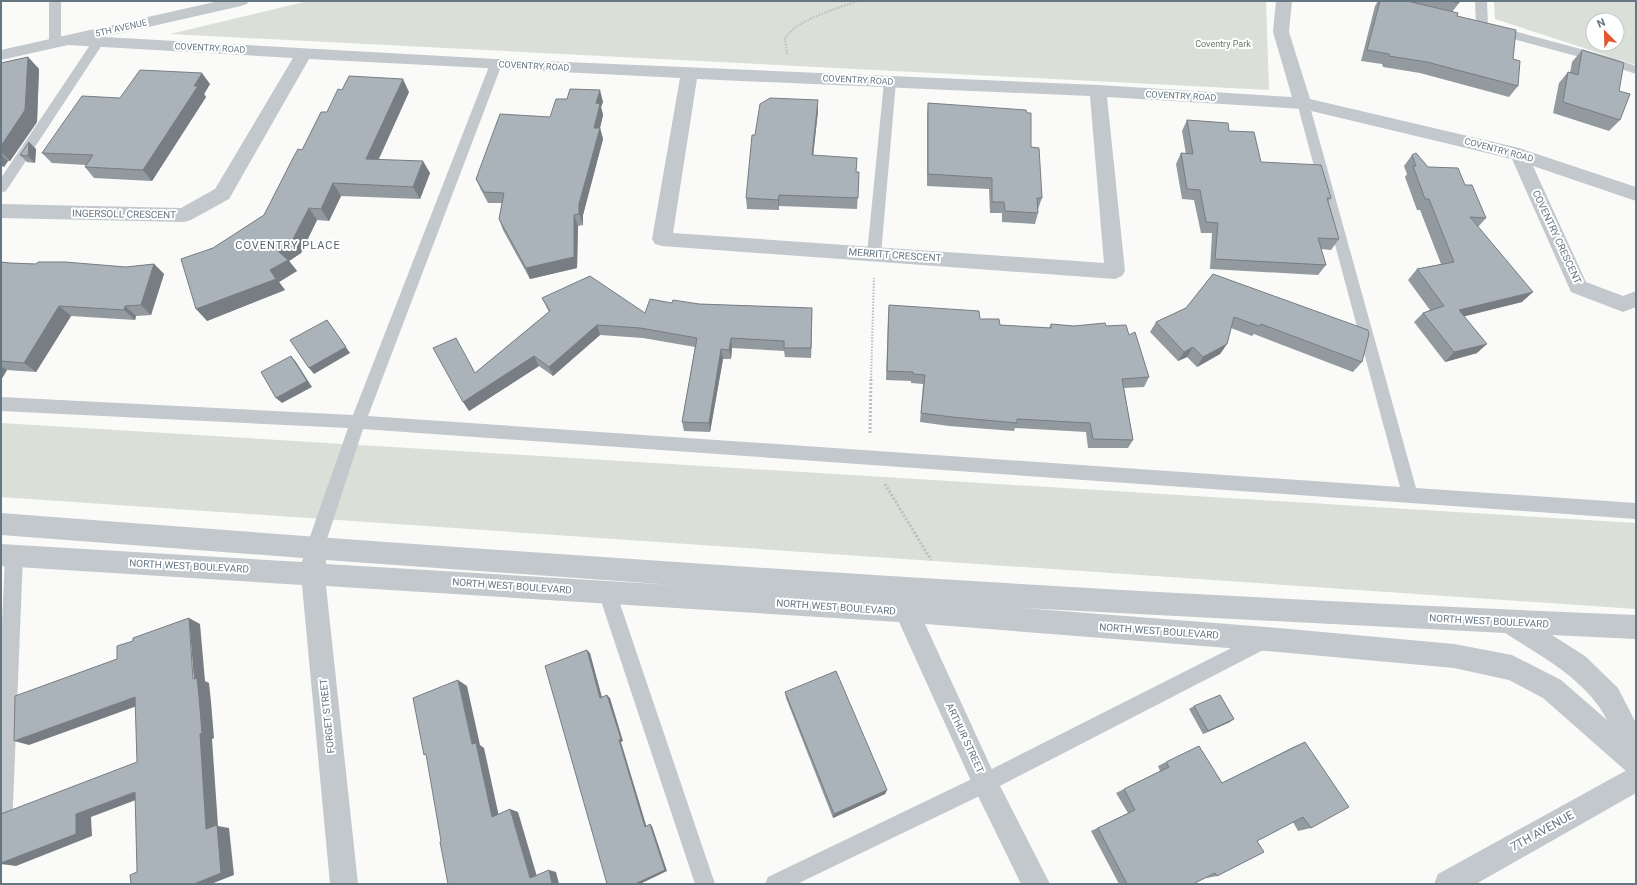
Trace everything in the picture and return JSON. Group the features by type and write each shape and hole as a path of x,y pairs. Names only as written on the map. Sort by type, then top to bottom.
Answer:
{"street":[{"name":"5TH AVENUE","path":"1,55 241,1"},
{"path":"1284,1 1281,32 1303,103"},
{"name":"COVENTRY ROAD","path":"61,41 496,64 1098,91 1303,103 1520,154 1636,194"},
{"name":"INGERSOLL CRESCENT","path":"1,211 184,215 222,194 304,53"},
{"name":"MERRITT CRESCENT","path":"689,73 662,239 1115,271 1098,91"},
{"name":"COVENTRY CRESCENT","path":"1520,154 1578,287 1623,304 1636,299"},
{"name":"NORTH WEST BOULEVARD","path":"1,524 315,548 904,600 1266,639 1454,656 1512,668 1552,689 1636,763"},
{"name":"FORGET STREET","path":"315,548 313,573 344,884"},
{"name":"NORTH WEST BOULEVARD","path":"8,555 607,592 904,600 950,593 1511,623 1636,627"},
{"name":"ARTHUR STREET","path":"904,600 985,783 1036,884"},
{"path":"1511,623 1576,665 1609,697 1636,751"},
{"name":"7TH AVENUE","path":"1448,884 1636,778"}],"lane":[{"path":"55,1 61,41"},
{"path":"1481,1 1482,26"},
{"path":"1467,22 1610,61 1636,70"},
{"path":"1,188 98,42"},
{"path":"315,548 358,422 496,64"},
{"path":"874,254 890,82"},
{"path":"1303,103 1410,495"},
{"path":"1,404 358,422 1636,511"},
{"path":"1,855 8,555"},
{"path":"607,592 705,884"},
{"path":"775,884 985,783 1266,639"}],"path":[{"path":"773,77 789,62 784,43 788,34 798,26 830,11 858,1"},
{"path":"874,254 869,457 950,593"}],"green space":[{"name":"Coventry Park","path":"308,1 1266,1 1269,90 170,34"},
{"path":"1494,1 1636,1 1636,65 1596,52 1625,52 1625,12 1585,12 1585,48 1495,19"},
{"path":"1,423 1636,523 1636,609 1,497"}],"building":[{"path":"1380,1 1407,1 1458,13 1457,16 1516,30 1513,59 1520,61 1518,86 1427,62 1389,56 1389,54 1367,50"},
{"path":"1582,50 1624,63 1619,91 1630,94 1620,120 1563,102 1568,72 1578,75"},
{"path":"28,57 25,110 1,146 1,63"},
{"path":"140,70 202,73 194,86 198,86 143,170 85,167 93,155 42,153 82,96 120,98"},
{"path":"349,76 403,79 366,159 423,161 413,187 333,183 321,209 309,208 292,241 278,251 288,260 270,270 276,279 196,309 181,259 213,248 264,215 298,149 302,150 321,112 327,112 338,89 342,90"},
{"path":"570,89 600,90 596,103 600,104 594,128 600,128 579,204 579,214 574,215 574,257 526,268 499,219 504,193 484,192 476,179 500,114 550,117 556,99 567,99"},
{"path":"770,98 818,100 812,155 857,158 856,172 859,172 858,198 779,195 778,200 746,198 752,135 755,135 760,104"},
{"path":"928,103 1026,110 1027,113 1031,113 1031,147 1039,148 1042,198 1037,198 1038,213 1005,211 1004,202 992,202 992,178 928,174"},
{"path":"1187,120 1228,123 1229,131 1254,132 1261,162 1321,165 1331,198 1327,198 1339,239 1318,238 1326,265 1215,259 1218,223 1206,222 1200,190 1187,189 1181,153 1193,154"},
{"path":"29,142 28,156 20,155"},
{"path":"1416,153 1428,167 1458,168 1465,185 1472,185 1486,218 1470,217 1533,292 1459,310 1487,344 1454,352 1423,313 1444,306 1417,269 1454,262 1429,199 1425,199 1413,166 1416,166 1412,155"},
{"path":"1,262 36,264 38,262 65,262 126,267 154,264 141,305 125,306 124,310 59,306 24,363 1,361"},
{"path":"1213,274 1368,330 1369,334 1362,362 1261,324 1259,326 1234,317 1227,344 1203,357 1193,347 1184,352 1156,322 1186,308"},
{"path":"590,276 645,313 650,299 672,303 673,300 699,304 812,308 811,348 784,348 784,341 731,338 729,350 721,349 709,423 682,422 697,338 640,328 597,325 549,367 534,356 463,402 433,348 456,338 475,373 550,311 542,298"},
{"path":"889,305 979,311 980,319 999,319 1000,325 1051,328 1051,324 1074,326 1105,323 1106,326 1126,325 1129,335 1135,332 1149,377 1122,379 1133,440 1093,439 1090,423 1017,419 1017,423 921,413 925,375 913,374 913,372 887,371"},
{"path":"327,320 346,347 309,368 290,340"},
{"path":"291,356 307,381 276,398 261,372"},
{"path":"189,618 193,679 197,678 202,733 200,734 206,829 217,825 221,873 194,884 131,884 130,875 137,872 135,792 76,814 76,834 1,863 1,814 137,762 135,697 14,741 15,696 117,659 117,646 133,641 133,638"},
{"path":"587,650 600,698 607,695 621,739 619,740 645,827 650,824 665,870 635,884 607,884 545,666"},
{"path":"836,671 887,790 834,814 785,692"},
{"path":"458,680 472,744 476,743 492,817 510,809 530,878 549,870 552,884 448,884 426,754 424,755 413,698"},
{"path":"1220,695 1234,719 1208,731 1194,706"},
{"path":"1305,742 1349,807 1311,828 1303,817 1257,841 1264,852 1217,876 1215,873 1193,884 1127,884 1098,828 1135,810 1124,789 1169,767 1166,762 1199,746 1222,783"}],"district":[{"name":"COVENTRY PLACE","path":"288,245"}]}
